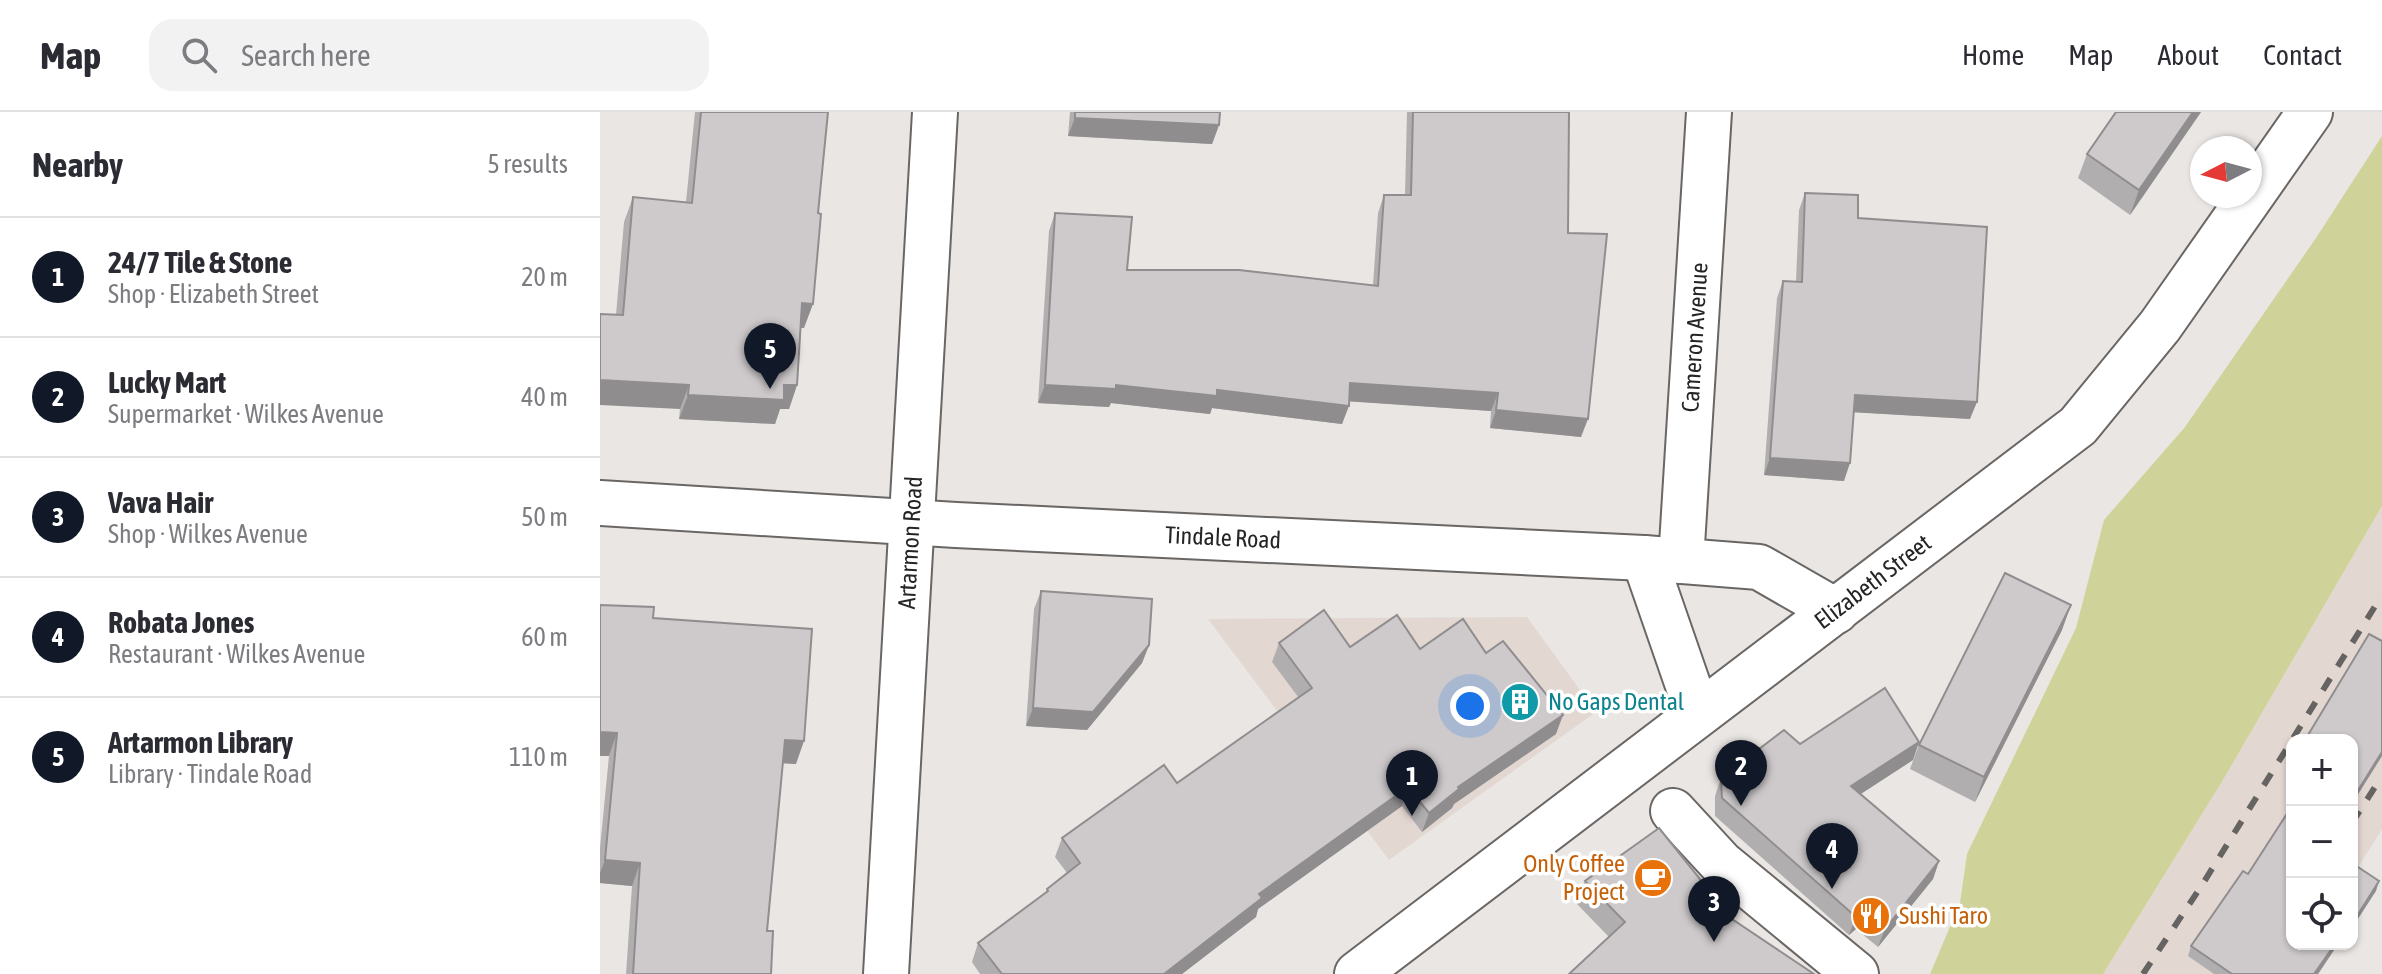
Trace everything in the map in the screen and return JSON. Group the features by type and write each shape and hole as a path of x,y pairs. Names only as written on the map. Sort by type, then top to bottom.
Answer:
{"street":[{"name":"Artarmon Road","path":"886,974 935,112"},
{"name":"Cameron Avenue","path":"1663,560 1709,112"},
{"name":"Elizabeth Street","path":"1357,974 2078,426 2160,326 2310,112"},
{"name":"Tindale Road","path":"600,503 1759,567 1836,611"},
{"path":"1663,560 1698,714"},
{"path":"1673,811 1721,863 1856,974"}],"shaded area":[{"path":"2382,506 2382,829 2358,867 2358,734 2286,734 2286,950 2290,950 2281,974 2103,974 2223,780"},
{"path":"1527,617 1596,712 1389,860 1208,619"}],"green space":[{"path":"2382,136 2382,506 2223,780 2103,974 1930,974 1960,903 1967,854 2076,628 2104,520 2185,427 2316,238"}],"building":[{"path":"701,112 828,112 813,304 802,303 797,385 784,385 784,400 688,395 689,385 600,380 600,314 623,315 633,197 692,203"},
{"path":"1075,112 1220,112 1219,125 1075,118"},
{"path":"1413,112 1569,112 1568,233 1607,234 1588,419 1496,410 1498,393 1350,383 1349,406 1217,390 1217,396 1116,385 1116,389 1045,385 1055,213 1132,217 1127,270 1239,270 1378,286 1384,195 1411,195"},
{"path":"2116,112 2193,112 2139,190 2087,154"},
{"path":"1805,193 1858,195 1858,218 1987,227 1977,402 1855,395 1850,463 1770,458 1783,281 1802,282"},
{"path":"2005,573 2071,605 1984,777 1919,745"},
{"path":"1041,591 1152,599 1149,645 1093,712 1033,708"},
{"path":"600,605 654,607 653,618 812,629 804,741 785,740 767,931 773,931 771,974 633,974 640,863 605,860 617,733 600,732"},
{"path":"1324,610 1350,647 1397,615 1420,649 1463,619 1486,653 1503,641 1563,715 1458,787 1429,813 1408,787 1259,894 1262,898 1164,974 1002,974 978,943 1080,863 1062,838 1164,765 1177,783 1312,688 1279,643"},
{"path":"2369,634 2382,641 2382,752 2358,790 2358,734 2309,734"},
{"path":"1885,688 1919,742 1851,786 1939,861 1885,929 1863,911 1856,917 1722,798 1721,778 1784,730 1800,744"},
{"path":"2286,815 2286,950 2331,950 2314,974 2232,974 2191,946 2243,871 2248,874"},
{"path":"1659,828 1732,919 1814,974 1569,974 1625,922 1585,881"},
{"path":"2358,867 2379,881 2358,914"}],"railway":[{"path":"2143,974 2202,885 2382,595"},
{"path":"2358,814 2382,776"}],"place":[{"name":"Artarmon Library","path":"770,389"},
{"name":"No Gaps Dental","path":"1520,702"},
{"name":"Lucky Mart","path":"1741,806"},
{"name":"24/7 Tile & Stone","path":"1412,816"},
{"name":"Only Coffee Project","path":"1653,878"},
{"name":"Robata Jones","path":"1832,889"},
{"name":"Sushi Taro","path":"1871,916"},
{"name":"Vava Hair","path":"1714,942"}]}
